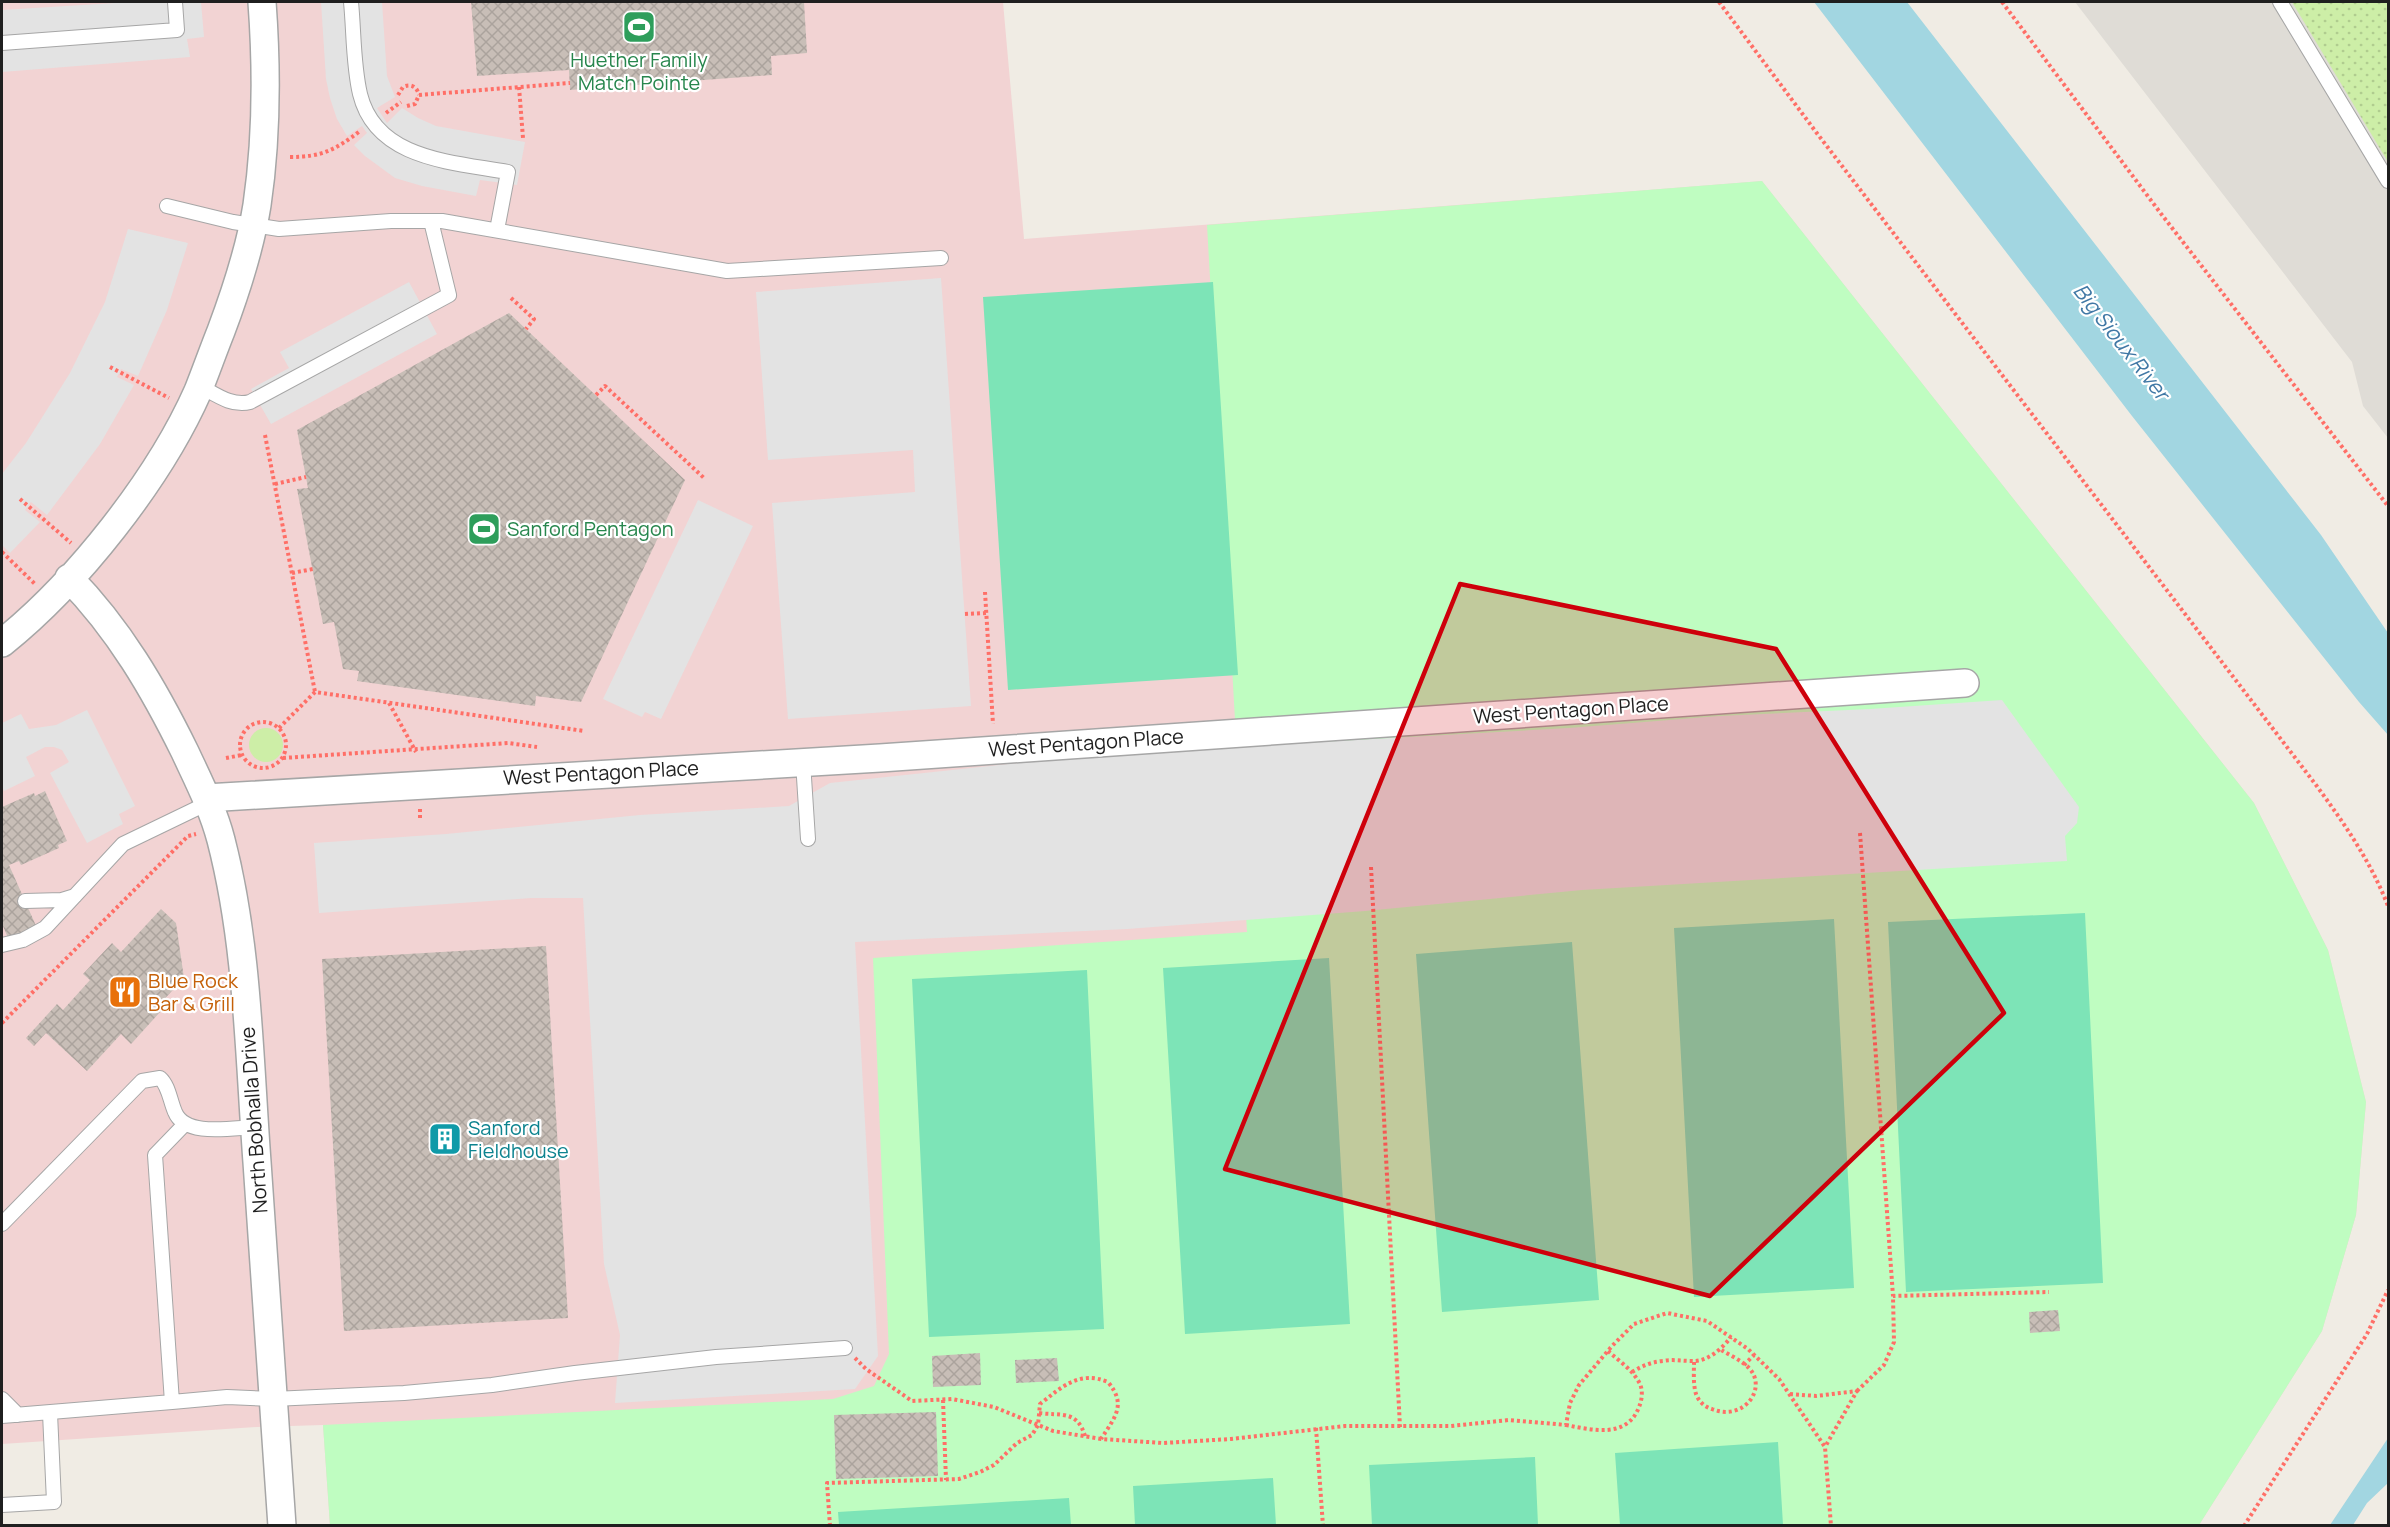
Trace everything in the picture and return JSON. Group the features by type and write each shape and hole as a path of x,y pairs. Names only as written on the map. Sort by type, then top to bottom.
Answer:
{"street":[{"path":"2,643 50,601 126,509 164,455 200,386 239,279 253,226 266,123 266,64 262,2"},
{"name":"North Bobhalla Drive","path":"69,578 89,598 132,655 168,719 207,801 220,838 236,916 244,991 282,1526"},
{"name":"West Pentagon Place","path":"207,801 1965,683"}],"lane":[{"path":"2,43 177,30 175,2"},
{"path":"351,2 360,93 363,105 373,122 389,139 419,155 508,172 497,230"},
{"path":"2280,2 2388,181"},
{"path":"167,206 253,226 290,228 391,221 430,221 497,230 727,271 941,258"},
{"path":"200,386 230,402 237,404 249,402 449,295 430,221"},
{"path":"803,762 808,839"},
{"path":"2,945 23,940 53,921 123,844 207,801"},
{"path":"25,901 62,900 77,895"},
{"path":"2,1224 142,1081 160,1078 165,1082 174,1111 184,1125 193,1129 254,1127"},
{"path":"172,1402 155,1155 184,1125"},
{"path":"2,1416 227,1397 273,1399 404,1393 716,1358 844,1348"},
{"path":"2,1399 18,1415"},
{"path":"2,1505 54,1502 50,1413"}],"path":[{"path":"1719,2 2323,794 2363,855 2388,906"},
{"path":"2002,2 2169,224 2388,506"},
{"path":"419,95 570,83"},
{"path":"398,95 403,87 409,85 416,88 419,95 415,104 407,106"},
{"path":"519,87 523,138"},
{"path":"290,157 330,152 401,102"},
{"path":"511,298 534,320 526,329"},
{"path":"110,367 172,400"},
{"path":"596,395 605,386 704,478"},
{"path":"265,435 315,692"},
{"path":"275,484 306,477"},
{"path":"20,499 74,546"},
{"path":"2,552 35,585"},
{"path":"292,573 313,569"},
{"path":"985,592 993,724"},
{"path":"965,614 986,613"},
{"path":"315,692 584,731"},
{"path":"279,728 315,692"},
{"path":"388,703 416,751"},
{"path":"266,722 279,728 287,740 283,758 276,766 260,769 246,761 242,755 241,738 251,726 266,722"},
{"path":"283,758 416,751 508,743 537,747"},
{"path":"226,758 242,755"},
{"path":"419,805 420,820"},
{"path":"1825,1447 1857,1391 1884,1365 1894,1342 1893,1296 1860,833"},
{"path":"2,1023 188,836 196,834"},
{"path":"1371,867 1400,1427"},
{"path":"2244,1526 2367,1334 2388,1290"},
{"path":"1893,1296 2049,1292"},
{"path":"1566,1425 1570,1402 1579,1385 1634,1324 1667,1313 1707,1321 1754,1355 1779,1379 1825,1447 1831,1526"},
{"path":"1632,1372 1647,1364 1661,1361 1680,1359 1694,1362 1721,1350 1731,1337"},
{"path":"844,1348 866,1369 912,1401 952,1399 994,1407 1053,1431 1101,1439 1163,1443 1231,1439 1345,1426 1450,1426 1509,1420 1566,1425 1599,1431 1615,1429 1628,1423 1638,1409 1642,1398 1641,1386 1632,1372 1608,1351"},
{"path":"1694,1362 1694,1382 1700,1401 1706,1407 1722,1413 1741,1410 1749,1403 1755,1384 1753,1375 1744,1365 1721,1350"},
{"path":"1744,1365 1754,1355"},
{"path":"830,1526 827,1483 946,1480 980,1472 994,1465 1017,1443 1032,1436 1038,1425 1040,1404 1062,1387 1088,1376 1108,1382 1118,1398 1116,1416 1101,1439"},
{"path":"1790,1394 1816,1396 1857,1391"},
{"path":"943,1400 946,1480"},
{"path":"1039,1413 1073,1417 1081,1422 1085,1436"},
{"path":"1316,1428 1323,1526"}],"highlighted area":[{"path":"1460,584 1776,649 2004,1013 1710,1296 1225,1169"}],"shaded area":[{"path":"2,2 1003,2 1024,239 1762,181 2254,803 2328,950 2366,1102 2356,1215 2322,1331 2199,1525 330,1526 323,1425 257,1427 2,1444"},
{"path":"131,2 201,2 204,37 187,39 190,57 2,72 2,10"},
{"path":"321,2 382,2 387,76 395,97 377,108 387,123 402,108 436,126 525,142 517,185 480,180 476,196 422,186 395,178 365,156 354,145 367,133 362,126 347,136 337,119 330,98 326,79"},
{"path":"2075,2 2388,2 2388,438 2363,406 2352,362"},
{"path":"128,229 188,243 167,310 138,376 121,369 117,377 134,385 100,444 47,515 31,502 25,510 40,522 10,553 2,545 2,474 26,443 70,373 105,302"},
{"path":"941,278 971,706 788,719 772,503 915,492 913,450 768,460 756,292"},
{"path":"409,282 437,334 271,424 251,389 289,368 280,352"},
{"path":"698,500 753,526 661,719 645,712 642,717 603,699"},
{"path":"2002,700 2079,807 2077,823 2065,836 2067,861 1582,890 1365,911 1127,929 855,942 878,1356 855,1389 615,1403 620,1335 604,1264 583,898 531,898 319,913 314,843 446,834 640,815 789,806 830,783 1103,754 1569,728 1720,716"},
{"path":"87,710 135,806 119,814 123,824 87,843 50,773 69,762 62,750 45,747 26,757 35,776 4,791 2,785 2,723 21,714 29,729 56,725"}],"green space":[{"path":"2292,2 2388,2 2388,162"},
{"path":"1762,181 2254,803 2328,950 2366,1102 2356,1215 2322,1331 2199,1525 330,1525 323,1425 833,1399 874,1386 889,1354 873,958 1247,932 1207,225"},
{"path":"1213,282 1238,675 1008,690 983,297"},
{"path":"266,728 278,733 283,745 278,757 266,762 254,757 249,745 254,733"},
{"path":"2085,913 2103,1283 1906,1292 1888,922"},
{"path":"1834,919 1854,1288 1694,1297 1674,928"},
{"path":"1572,942 1599,1300 1442,1312 1416,954"},
{"path":"1329,958 1350,1324 1185,1334 1163,968"},
{"path":"1087,970 1104,1329 929,1337 912,979"},
{"path":"1778,1442 1783,1525 1620,1525 1615,1453"},
{"path":"1535,1457 1538,1525 1372,1525 1369,1465"},
{"path":"1273,1478 1276,1525 1135,1525 1133,1486"},
{"path":"1069,1498 1071,1525 839,1525 838,1512"}],"water":[{"name":"Big Sioux River","path":"1814,2 1907,2 2321,535 2388,633 2388,735 2359,702 2132,416"},
{"path":"2388,1438 2388,1483 2367,1503 2353,1525 2330,1525"}],"building":[{"name":"Huether Family Match Pointe","path":"471,2 804,2 807,53 771,56 772,75 570,90 569,70 477,76"},
{"name":"Sanford Pentagon","path":"509,313 685,480 581,702 536,696 535,706 357,681 359,671 343,669 334,622 323,624 297,489 308,488 297,430"},
{"path":"45,791 67,841 58,845 59,848 21,865 19,861 9,865 37,928 9,940 2,924 2,807 34,793 35,796"},
{"name":"Blue Rock Bar & Grill","path":"161,909 176,923 184,978 157,1007 161,1011 131,1044 121,1034 87,1071 46,1033 34,1046 26,1038 57,1004 63,1010 90,980 83,974 112,943 121,952"},
{"name":"Sanford Fieldhouse","path":"546,946 568,1318 344,1331 322,959"},
{"path":"2058,1310 2060,1331 2030,1333 2029,1312"},
{"path":"980,1353 981,1385 933,1387 932,1356"},
{"path":"1057,1358 1059,1381 1016,1383 1015,1360"},
{"path":"936,1412 938,1476 836,1479 834,1415"}],"place":[{"name":"Huether Family Match Pointe","path":"639,27"},
{"name":"Sanford Pentagon","path":"484,529"},
{"name":"Blue Rock Bar & Grill","path":"125,992"},
{"name":"Sanford Fieldhouse","path":"445,1139"}]}
